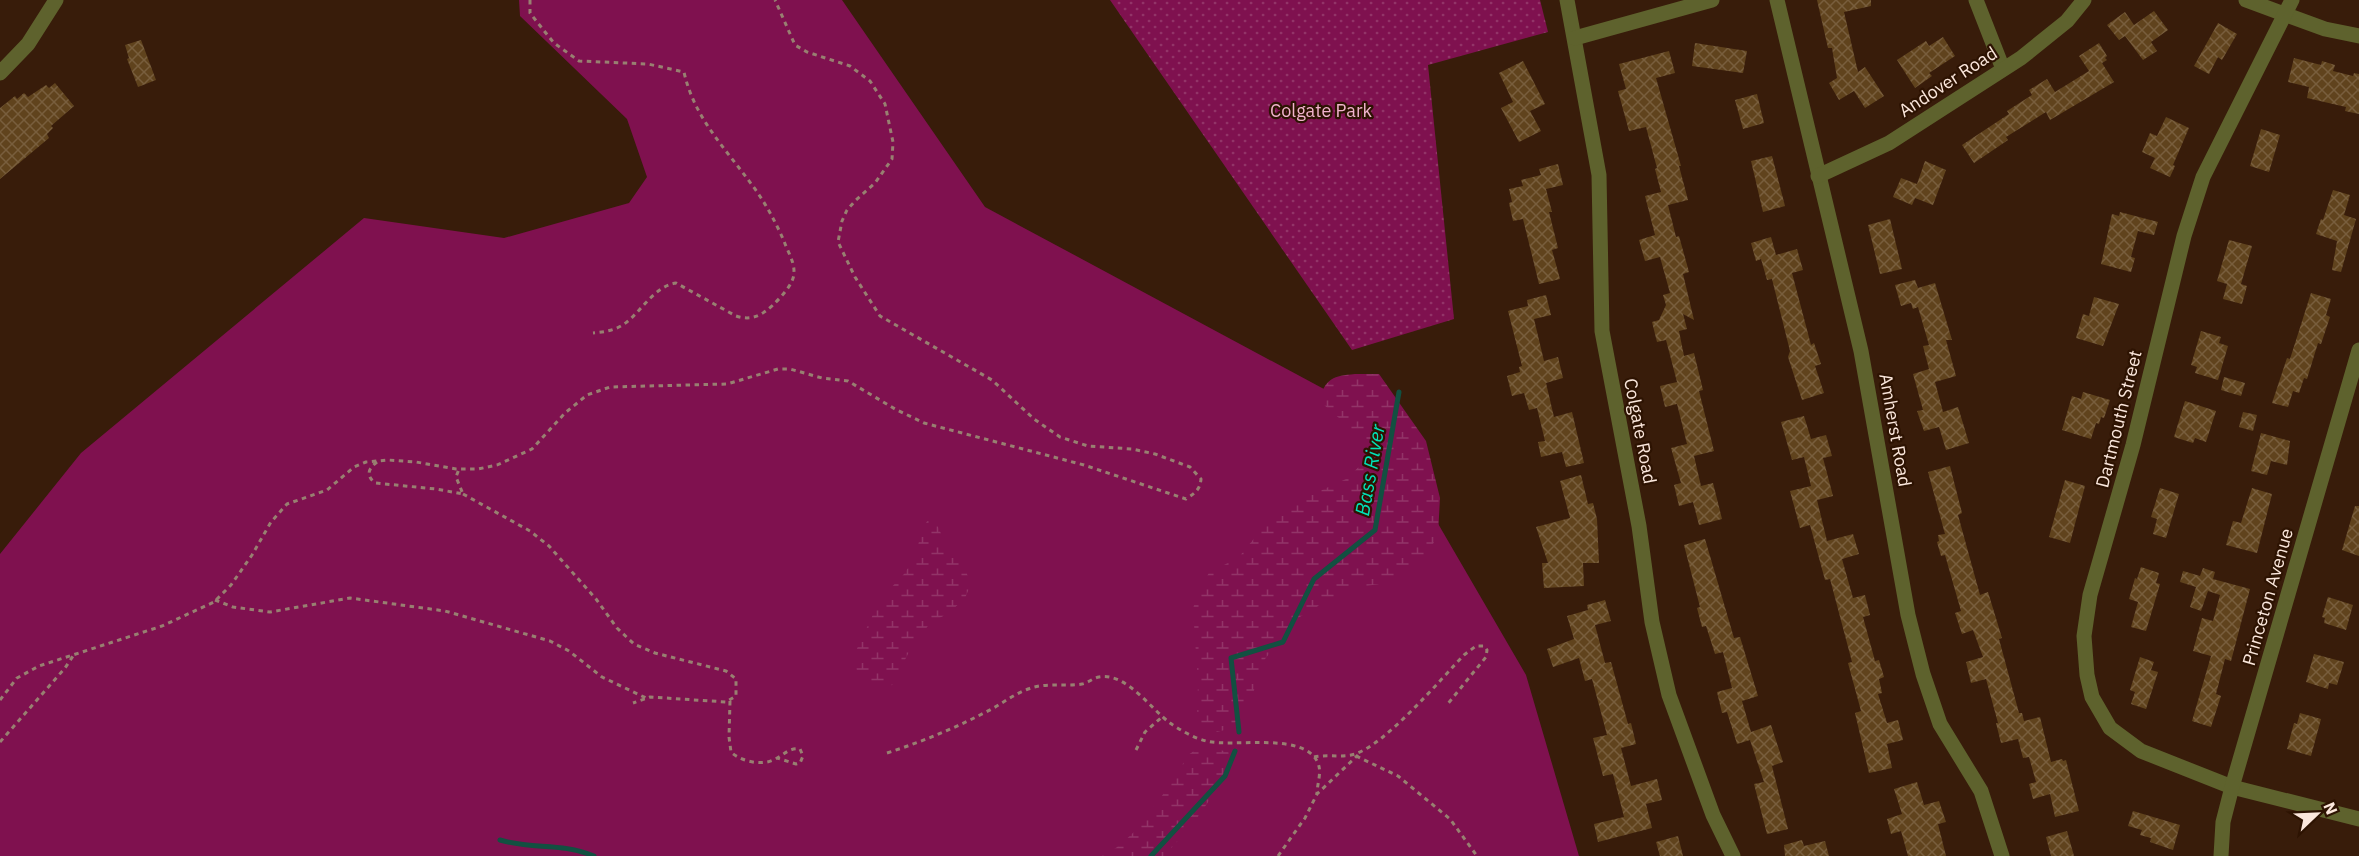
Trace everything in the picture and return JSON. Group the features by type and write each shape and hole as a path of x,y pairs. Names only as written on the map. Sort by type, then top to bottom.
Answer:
{"street":[{"path":"0,73 28,44 56,0"},
{"name":"Colgate Road","path":"1567,0 1599,176 1602,331 1639,526 1652,622 1668,695 1713,815 1733,856"},
{"path":"1575,38 1712,0"},
{"name":"Amherst Road","path":"1777,0 1861,351 1908,615 1923,674 1940,724 1981,791 2002,856"},
{"path":"1976,0 2003,69"},
{"name":"Andover Road","path":"1818,176 1888,143 2003,69 2067,21 2084,0"},
{"path":"2246,0 2325,29 2359,36"},
{"name":"Dartmouth Street","path":"2292,0 2203,177 2184,236 2133,445 2091,595 2084,636 2087,675 2092,697 2110,728 2140,750 2232,787 2359,819"},
{"name":"Princeton Avenue","path":"2221,856 2223,822 2232,787 2359,350"}],"path":[{"path":"530,0 530,13 545,32 554,43 579,61 648,64 684,72 689,91 699,113 757,191 773,218 794,264 795,273 792,281 773,305 757,317 746,319 736,316 676,283 669,284 659,291 619,327 594,333"},
{"path":"0,700 17,678 26,672 169,624 202,609 231,585 271,522 287,504 327,490 354,467 378,461 416,462 459,469 478,469 497,465 532,449 565,413 587,395 620,386 685,387 727,384 778,369 790,369 822,378 848,381 924,423 1084,465 1186,499 1196,493 1201,479 1190,467 1155,454 1132,449 1088,446 1060,437 1034,419 992,380 880,316 860,286 838,242 842,221 847,210 875,183 892,159 893,142 885,104 870,81 850,66 807,52 795,45 774,0"},
{"path":"378,461 370,467 369,473 370,479 375,483 463,494 535,534 549,546 597,599 617,628 639,647 661,655 722,669 730,673 737,683 735,696 730,701 719,703 678,698 646,698 633,703"},
{"path":"459,469 456,477 463,494"},
{"path":"215,600 233,608 270,612 354,598 446,611 550,641 569,651 602,677 646,698"},
{"path":"887,753 964,723 1025,690 1051,684 1083,684 1099,677 1116,680 1128,686 1162,717 1206,741 1294,746 1314,757 1343,756 1371,747 1392,729 1464,655 1476,646 1484,646 1486,657 1446,706"},
{"path":"0,742 65,668 74,654"},
{"path":"730,701 731,752 739,758 761,763 796,748 800,749 803,756 800,763 796,764 777,758"},
{"path":"1136,750 1145,732 1162,717"},
{"path":"1278,856 1305,818 1317,795 1360,752"},
{"path":"1356,756 1398,776 1450,819 1477,856"},
{"path":"1314,757 1319,768 1317,795"}],"green space":[{"path":"519,0 842,0 985,207 1376,417 1526,675 1579,856 0,856 0,554 81,453 364,218 504,238 629,203 647,177 627,119 520,16"},
{"name":"Colgate Park","path":"1110,0 1540,0 1548,32 1428,65 1454,319 1352,350"},
{"path":"1355,374 1379,374 1426,441 1440,498 1438,535 1425,558 1414,568 1381,584 1356,587 1298,618 1261,664 1253,694 1242,716 1228,729 1217,732 1204,730 1199,725 1197,716 1198,683 1193,609 1198,590 1209,573 1239,557 1265,525 1287,506 1346,479 1363,463 1365,446 1349,427 1319,400 1324,387 1331,380"},
{"path":"929,518 939,528 945,545 964,569 971,584 965,598 949,613 930,623 909,652 892,685 886,689 868,688 857,672 854,655 876,608 914,559 923,528"},
{"path":"1206,746 1231,753 1226,776 1193,824 1164,856 1102,856 1119,846 1135,831 1171,784 1188,755"}],"building":[{"path":"1817,0 1871,0 1871,6 1844,12 1858,72 1865,67 1884,96 1865,108 1854,91 1839,100 1829,83 1837,78 1832,48 1828,48"},
{"path":"2154,11 2168,30 2151,42 2157,51 2143,60 2125,36 2119,40 2107,25 2125,12 2134,25"},
{"path":"2218,23 2237,34 2222,60 2218,57 2209,74 2194,66"},
{"path":"1943,37 1955,56 1929,73 1932,76 1915,88 1897,60 1926,41 1929,46"},
{"path":"141,40 156,80 138,87 127,59 129,58 125,45"},
{"path":"1695,43 1747,51 1743,73 1692,66"},
{"path":"2099,43 2107,56 2105,58 2107,60 2102,63 2114,82 2050,120 2046,112 2006,137 2008,140 1974,163 1962,145 2009,114 2007,111 2032,95 2029,90 2047,79 2055,92 2089,71 2079,56"},
{"path":"1669,51 1675,73 1656,78 1681,166 1679,166 1688,200 1668,205 1676,237 1679,236 1689,272 1683,274 1694,320 1683,314 1687,329 1679,331 1684,356 1694,353 1703,390 1699,391 1714,451 1694,456 1701,486 1713,483 1722,519 1699,525 1693,502 1679,506 1674,485 1681,483 1671,448 1687,444 1677,404 1665,407 1660,386 1677,382 1666,340 1657,342 1652,322 1659,320 1666,305 1663,295 1670,293 1660,257 1645,261 1639,240 1655,235 1645,196 1661,192 1655,169 1657,168 1646,127 1629,131 1618,91 1626,89 1619,64"},
{"path":"2294,58 2321,65 2322,61 2335,65 2333,71 2353,76 2354,73 2359,74 2359,114 2345,111 2346,107 2307,98 2309,87 2288,82"},
{"path":"1523,61 1545,104 1530,111 1541,131 1519,142 1501,108 1513,102 1499,73"},
{"path":"55,83 74,106 51,126 53,128 47,134 49,138 0,179 0,108 15,96 17,99 24,93 28,97 46,85 49,88"},
{"path":"1757,94 1764,123 1743,129 1735,100"},
{"path":"2166,117 2189,128 2170,177 2150,168 2155,158 2142,152 2150,133 2157,136"},
{"path":"2261,129 2280,135 2269,172 2250,166"},
{"path":"1772,156 1785,206 1763,212 1751,161"},
{"path":"1925,161 1946,170 1933,205 1915,198 1912,205 1893,197 1901,178 1917,184"},
{"path":"1558,164 1563,185 1546,189 1558,248 1552,250 1560,279 1539,284 1523,219 1513,221 1509,189 1523,186 1521,180 1541,175 1539,169"},
{"path":"2333,190 2350,195 2344,215 2356,219 2341,272 2332,270 2337,241 2316,234"},
{"path":"2120,212 2158,222 2154,235 2138,231 2131,257 2135,258 2131,272 2101,264 2112,214 2119,216"},
{"path":"1890,219 1902,269 1880,274 1868,225"},
{"path":"1771,237 1776,255 1797,249 1803,270 1792,273 1811,345 1814,343 1821,364 1815,366 1824,393 1802,400 1788,357 1790,351 1772,279 1767,280 1761,259 1756,261 1751,243"},
{"path":"2229,240 2252,246 2241,284 2247,286 2242,304 2223,299 2227,284 2217,281"},
{"path":"1915,280 1918,288 1935,283 1952,340 1946,340 1956,376 1935,382 1943,412 1958,407 1969,443 1946,450 1939,427 1924,431 1917,411 1923,410 1913,374 1929,369 1923,346 1929,345 1918,307 1913,309 1911,303 1901,306 1895,285"},
{"path":"2311,293 2331,299 2326,315 2330,317 2321,344 2318,343 2307,379 2304,378 2299,393 2293,391 2288,407 2272,403 2287,358 2290,359"},
{"path":"1546,295 1551,315 1534,319 1544,361 1558,357 1563,378 1546,383 1554,417 1572,412 1584,463 1566,467 1562,452 1541,457 1538,442 1545,441 1537,408 1529,410 1524,393 1512,396 1507,376 1520,372 1519,367 1522,366 1508,311 1528,306 1527,300"},
{"path":"2094,297 2119,304 2103,346 2076,338 2083,314 2089,316"},
{"path":"2201,331 2221,337 2219,343 2228,346 2218,380 2195,373 2197,367 2191,365"},
{"path":"2224,377 2245,383 2241,396 2221,390"},
{"path":"2083,392 2110,400 2104,418 2101,417 2099,424 2096,423 2091,439 2062,430 2072,396 2081,399"},
{"path":"2185,401 2216,411 2206,442 2195,438 2193,443 2174,437"},
{"path":"2243,412 2257,415 2253,431 2239,427"},
{"path":"1804,416 1811,439 1826,435 1832,456 1823,458 1833,496 1817,500 1827,541 1853,534 1859,554 1842,559 1853,598 1865,595 1870,615 1863,617 1875,661 1879,660 1884,677 1879,679 1882,693 1878,694 1887,723 1898,720 1903,740 1887,744 1892,768 1869,773 1855,713 1861,711 1848,663 1852,662 1830,579 1825,580 1810,525 1800,528 1790,491 1811,486 1804,457 1792,460 1781,422"},
{"path":"2261,433 2290,441 2287,465 2271,461 2267,475 2251,471"},
{"path":"1950,466 1962,513 1958,515 1980,595 1988,592 2002,638 1999,639 2019,713 2022,713 2024,721 2040,717 2051,762 2066,760 2079,811 2055,817 2050,794 2033,799 2029,784 2036,782 2029,757 2023,758 2018,739 2001,743 1986,679 1971,683 1966,662 1983,657 1973,630 1962,634 1955,613 1961,611 1945,555 1941,556 1937,542 1939,541 1938,535 1945,534 1928,472"},
{"path":"1581,475 1588,504 1593,503 1597,519 1599,563 1583,563 1584,586 1544,588 1542,563 1548,563 1536,527 1570,518 1560,481"},
{"path":"2065,480 2085,486 2070,543 2049,537"},
{"path":"2160,488 2179,494 2166,538 2153,534 2157,519 2151,517"},
{"path":"2252,488 2272,494 2257,553 2226,545 2233,521 2241,523"},
{"path":"2355,506 2359,506 2359,556 2342,550"},
{"path":"1705,539 1734,638 1740,637 1758,696 1742,701 1751,732 1771,725 1783,762 1772,766 1788,829 1767,834 1754,784 1764,782 1750,740 1737,744 1727,712 1722,713 1717,692 1732,688 1723,652 1715,654 1706,626 1702,627 1697,608 1700,607 1684,545"},
{"path":"2141,567 2159,573 2156,583 2160,584 2146,631 2131,627 2138,602 2129,599"},
{"path":"2203,568 2215,572 2213,579 2250,589 2231,661 2225,659 2216,694 2221,696 2211,727 2192,721 2211,656 2193,651 2202,618 2213,621 2220,595 2208,591 2201,611 2190,607 2196,587 2180,582 2183,571 2200,576"},
{"path":"2328,597 2353,605 2346,630 2324,623 2325,618 2322,617"},
{"path":"1605,600 1611,621 1595,625 1605,663 1611,662 1628,724 1631,723 1636,744 1621,748 1631,786 1657,779 1662,800 1646,804 1652,828 1598,842 1594,824 1624,817 1613,774 1603,776 1593,738 1607,735 1592,679 1585,681 1579,658 1553,667 1547,649 1574,639 1567,616 1588,610 1587,605"},
{"path":"2314,654 2344,662 2337,685 2329,683 2328,689 2306,682"},
{"path":"2140,657 2154,662 2151,670 2158,672 2146,709 2131,704 2135,692 2130,690"},
{"path":"2300,713 2321,719 2311,756 2287,749 2294,723 2297,724"},
{"path":"1917,782 1924,805 1939,801 1946,822 1938,824 1946,856 1908,856 1901,831 1891,834 1887,819 1902,814 1894,789"},
{"path":"2133,811 2180,825 2173,850 2150,842 2151,838 2140,835 2142,830 2128,826"},
{"path":"2067,831 2074,856 2051,856 2046,837"},
{"path":"1678,836 1683,856 1660,856 1656,842"},
{"path":"1802,840 1804,846 1825,841 1829,856 1785,856 1784,845"}],"waterway":[{"name":"Bass River","path":"1239,732 1231,658 1283,642 1314,579 1375,530 1399,392"},
{"name":"Bass River","path":"1151,856 1225,776 1235,751"},
{"path":"500,840 524,845 570,849 594,856"}]}
